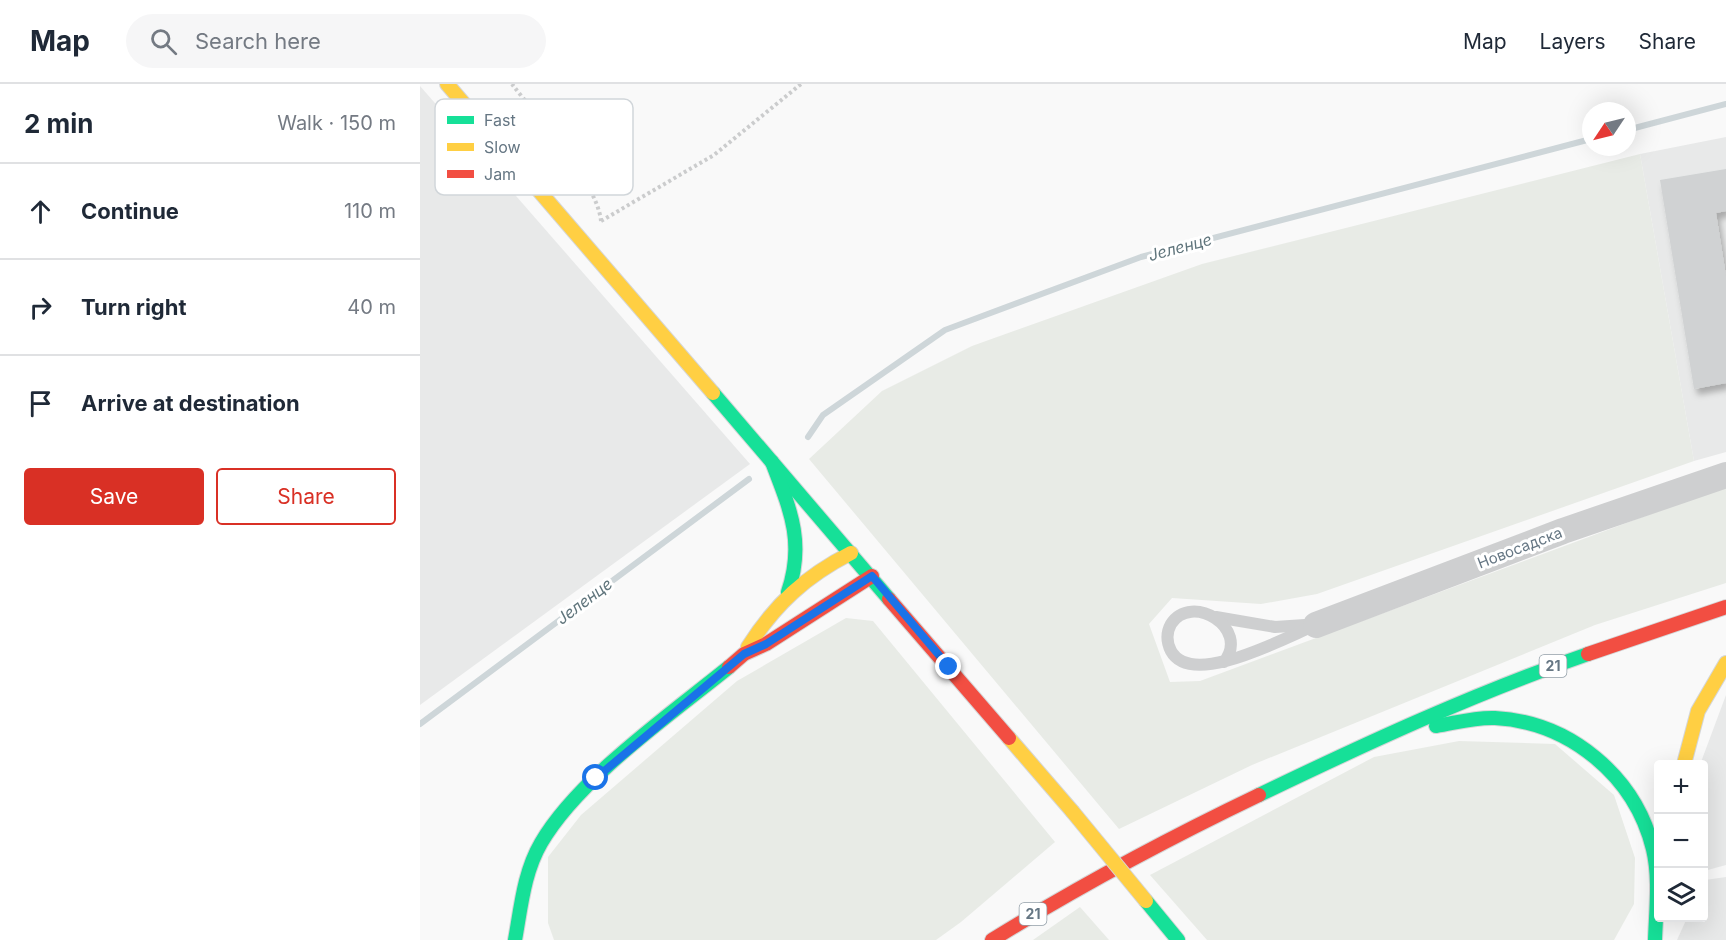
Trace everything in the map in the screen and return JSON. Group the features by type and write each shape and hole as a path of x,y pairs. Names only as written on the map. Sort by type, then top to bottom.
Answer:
{"main road":[{"path":"447,84 460,99"},
{"path":"543,195 872,576 1072,811 1178,940"},
{"path":"744,654 757,632 788,592 797,572 798,547 791,514 772,462"},
{"path":"788,592 818,569 851,553"},
{"path":"515,940 523,891 530,868 541,843 564,811 609,766 744,654 766,644 872,576"},
{"name":"21","path":"992,940 1074,889 1152,846 1384,735 1547,668 1726,608"},
{"path":"1685,760 1691,731 1698,713 1726,663"},
{"path":"1384,735 1465,720 1494,718 1517,720 1550,729 1590,751 1627,789 1649,833 1656,868 1656,940"},
{"path":"1656,940 1664,922"},
{"path":"519,925 524,940"}],"street":[{"name":"Новосадска","path":"1316,625 1563,531 1726,476"}],"lane":[{"path":"1193,613 1214,616 1223,622 1231,640 1230,655 1224,662 1203,666 1183,663 1175,657 1168,644 1171,624 1178,617 1193,613"},
{"name":"Новосадска","path":"1214,616 1275,627 1316,625"},
{"name":"Новосадска","path":"1224,662 1316,625"}],"path":[{"path":"512,84 524,99"},
{"path":"601,221 714,154 801,84"},
{"path":"593,195 600,207 601,221 593,253"}],"shaded area":[{"path":"420,86 435,103 435,195 515,195 750,464 420,705"},
{"path":"1726,137 1726,452 1694,461 1640,154"},
{"path":"1640,154 1694,461 1317,594 1261,604 1172,598 1149,624 1170,682 1200,681 1726,486 1726,583 1595,625 1252,765 1119,829 809,459 882,391 972,346 1202,264"},
{"path":"846,618 873,621 1055,842 961,922 936,940 554,940 548,923 548,857 581,815 737,681"},
{"path":"1726,695 1726,865 1708,870 1708,760 1702,760"},
{"path":"1459,741 1555,744 1614,795 1635,858 1634,904 1614,940 1207,940 1150,875 1374,757"},
{"path":"1726,877 1726,940 1677,940 1685,922 1708,922 1708,880"},
{"path":"1080,907 1109,940 1033,940"}],"building":[{"path":"1726,169 1726,211 1716,213 1726,276 1726,383 1694,389 1660,180"}],"waterway":[{"name":"Јеленце","path":"1636,128 1726,104"},
{"name":"Јеленце","path":"808,437 823,415 945,330 1141,257 1582,141"},
{"name":"Јеленце","path":"420,724 749,479"}],"traffic: fast":[{"path":"713,393 889,599"},
{"path":"772,462 789,511 795,541 793,574 788,592"},
{"path":"1259,795 1422,720 1504,685 1588,654"},
{"path":"515,940 524,890 535,854 557,819 578,795 627,749 729,667"},
{"path":"1436,726 1488,718 1523,722 1549,730 1573,742 1615,777 1631,798 1644,823 1653,849 1657,883 1655,940"},
{"path":"1146,901 1178,940"}],"traffic: slow":[{"path":"447,84 460,99"},
{"path":"543,195 713,393"},
{"path":"748,647 769,617 793,592 820,571 851,553"},
{"path":"1685,760 1698,711 1726,663"},
{"path":"1009,738 1072,811"},
{"path":"1072,811 1146,901"}],"traffic: jam":[{"path":"729,667 744,654 766,644 872,576"},
{"path":"889,599 1009,738"},
{"path":"1588,654 1726,607"},
{"path":"992,940 1124,864 1259,795"}],"route":[{"path":"596,778 744,654 766,644 872,576 949,667"}]}
